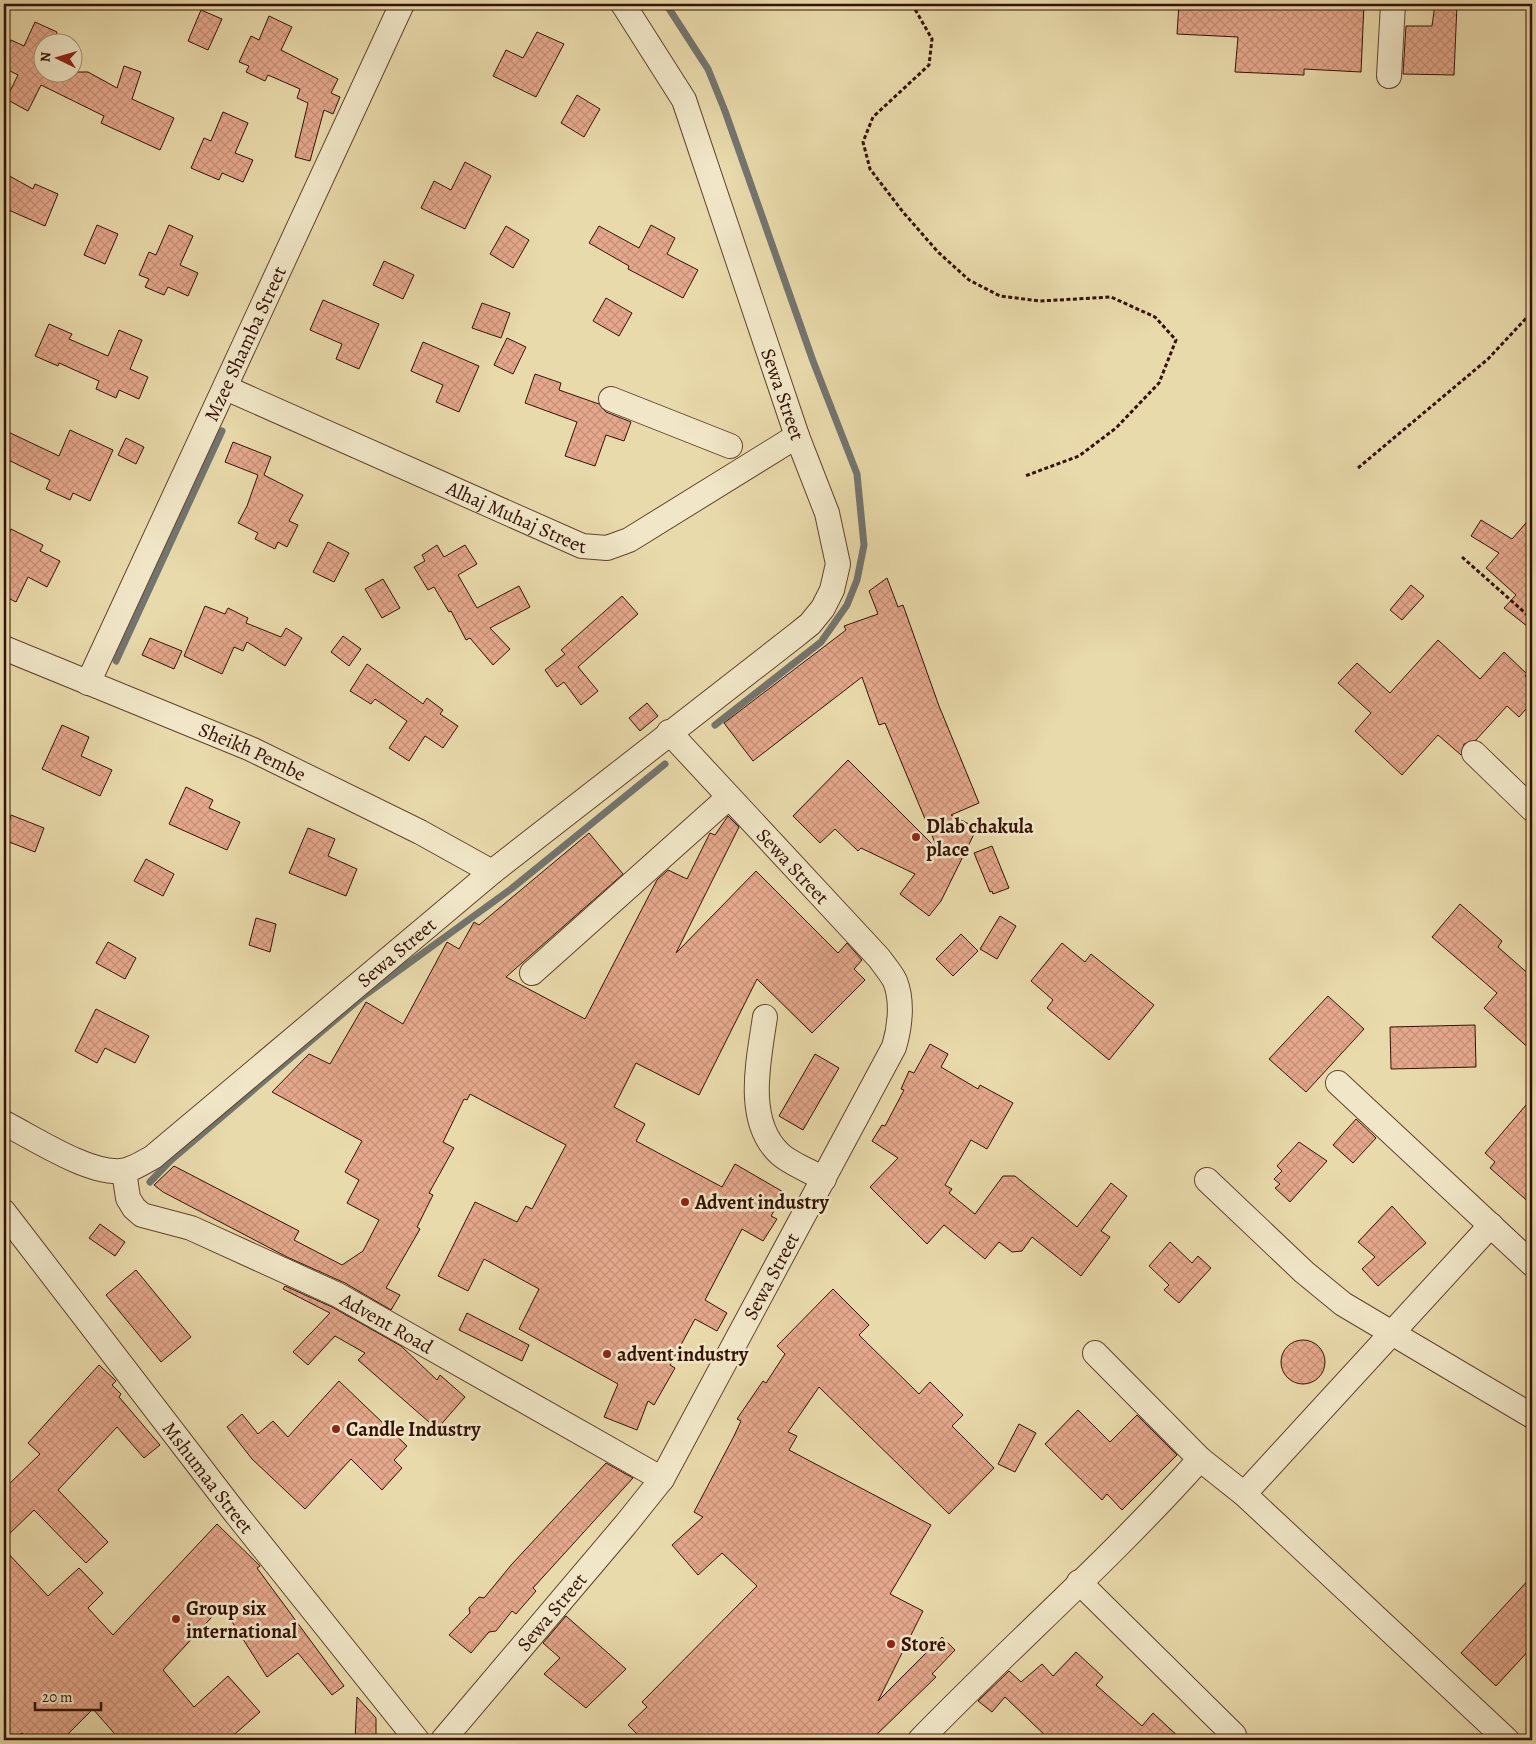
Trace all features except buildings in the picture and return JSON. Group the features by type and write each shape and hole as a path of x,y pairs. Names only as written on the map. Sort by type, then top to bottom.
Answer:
{"street":[{"name":"Mzee Shamba Street","path":"88,683 402,4"},
{"name":"Sewa Street","path":"124,1171 153,1157 181,1135 492,872 669,732 810,624 823,608 832,590 838,564 827,513 797,436 684,100 623,4"},
{"path":"1389,76 1393,4"},
{"name":"Alhaj Muhaj Street","path":"226,388 582,546 607,548 629,540 797,436"},
{"path":"610,399 730,446"},
{"name":"Sheikh Pembe","path":"4,648 251,749 420,832 492,872"},
{"name":"Sewa Street","path":"443,1740 662,1479 894,1047 899,1028 895,980 879,958 669,732"},
{"path":"1474,753 1532,809"},
{"path":"532,973 730,797"},
{"path":"765,1017 756,1083 763,1131 780,1154 824,1178"},
{"path":"1338,1083 1532,1264"},
{"path":"4,1123 88,1166 106,1171 124,1171"},
{"name":"Advent Road","path":"124,1171 128,1198 134,1208 142,1214 191,1228 338,1295 662,1479"},
{"path":"1207,1180 1310,1277 1343,1304 1532,1416"},
{"name":"Mshumaa Street","path":"4,1212 233,1510 417,1740"},
{"path":"1244,1494 1491,1225"},
{"path":"1095,1353 1200,1459 1244,1494 1507,1740"},
{"path":"920,1740 1164,1499 1200,1459"},
{"path":"1079,1582 1234,1735"}],"path":[{"path":"912,4 932,39 929,65 873,117 863,142 870,169 903,212 938,252 969,280 1000,296 1040,301 1111,297 1155,317 1176,340 1159,384 1116,428 1079,456 1024,476"},
{"path":"1358,468 1488,359 1532,312"},
{"path":"1462,557 1532,619"}],"waterway":[{"path":"666,4 708,69 725,111 813,361 857,474 864,545 857,580 847,605 821,642 715,725"},
{"path":"116,661 222,431"},
{"path":"150,1182 171,1160 361,998 511,889 665,764"}],"place":[{"name":"Dlab chakula place","path":"916,837"},
{"name":"Advent industry","path":"685,1202"},
{"name":"advent industry","path":"607,1354"},
{"name":"Candle Industry","path":"336,1429"},
{"name":"Group six international","path":"176,1619"},
{"name":"Store","path":"891,1644"}]}
